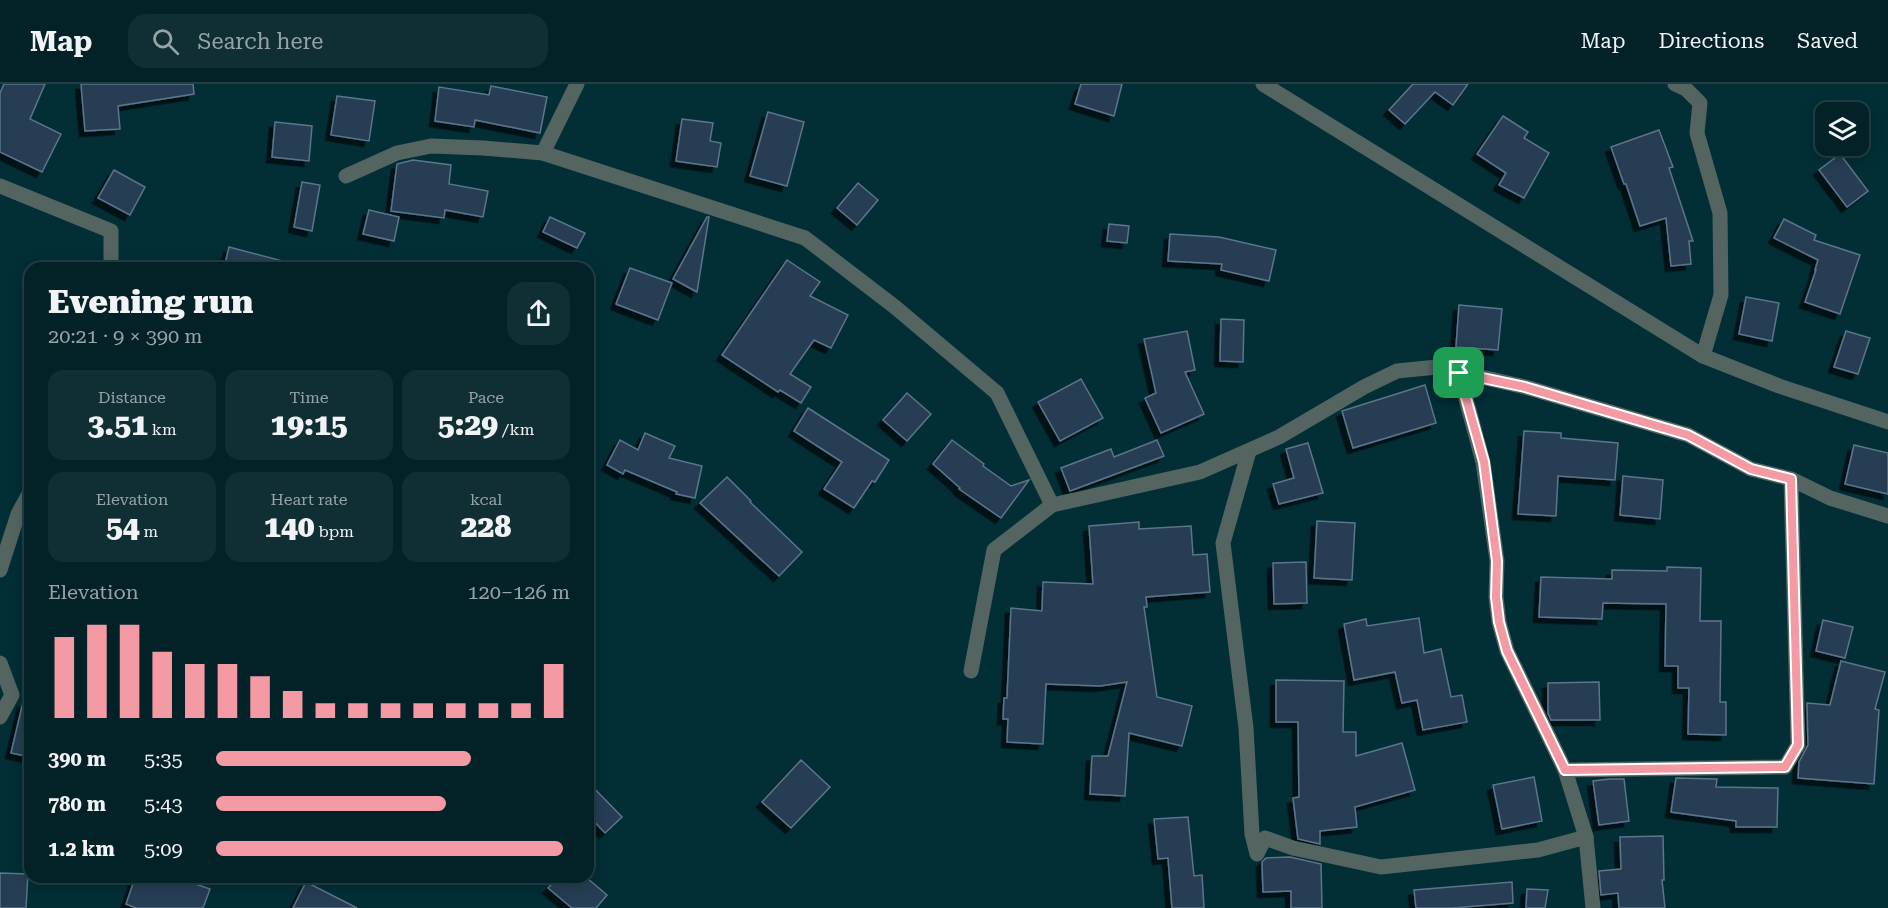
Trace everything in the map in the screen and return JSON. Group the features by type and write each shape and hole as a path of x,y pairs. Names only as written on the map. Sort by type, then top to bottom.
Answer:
{"street":[{"path":"543,153 577,84"},
{"path":"1263,84 1703,356 1779,386 1888,422"},
{"path":"1675,84 1686,89 1700,103 1697,133 1720,213 1721,295 1703,356"},
{"path":"346,176 397,153 431,146 483,147 543,153 805,238 894,307 997,393 1052,505"},
{"path":"0,186 111,231 111,262"},
{"path":"970,671 994,550 1052,505 1200,472 1279,437 1364,387 1397,371 1437,367 1525,387 1688,435 1751,469 1791,479 1830,498 1888,516"},
{"path":"1459,373 1484,462 1497,561 1496,597 1499,622 1507,651 1565,770 1586,837 1593,908"},
{"path":"1249,451 1223,543 1246,728 1252,834 1257,854 1265,838 1293,848 1381,867 1538,850 1586,837"},
{"path":"1565,770 1785,767 1798,745 1791,479"},
{"path":"0,570 18,514 24,503"},
{"path":"0,663 12,695 0,717"}],"building":[{"path":"4,84 45,84 30,119 61,134 42,172 0,152 0,93"},
{"path":"81,84 193,84 194,94 118,106 120,129 85,131"},
{"path":"1081,84 1122,84 1114,116 1075,104"},
{"path":"1413,84 1468,84 1453,105 1435,92 1405,124 1389,110"},
{"path":"491,86 547,97 540,133 475,120 474,127 435,121 439,87 489,95"},
{"path":"337,96 375,101 369,141 331,135"},
{"path":"768,112 804,122 787,186 750,176"},
{"path":"1503,116 1528,132 1524,138 1549,153 1524,198 1499,185 1506,173 1477,154"},
{"path":"682,119 713,123 710,141 721,143 717,167 676,161"},
{"path":"275,122 312,126 309,161 272,157"},
{"path":"1659,130 1673,167 1669,168 1693,241 1689,241 1691,264 1671,266 1666,218 1640,226 1611,147"},
{"path":"1837,156 1842,156 1868,191 1847,207 1819,170"},
{"path":"413,160 451,165 449,184 488,191 483,217 445,210 444,218 391,211 397,164"},
{"path":"114,170 145,187 130,215 98,198"},
{"path":"302,182 320,185 312,231 294,227"},
{"path":"858,183 878,200 857,225 837,208"},
{"path":"369,210 399,217 394,241 363,234"},
{"path":"550,217 585,233 577,248 543,232"},
{"path":"709,217 697,292 673,279"},
{"path":"1784,219 1816,235 1814,240 1860,255 1840,314 1805,302 1818,260 1774,238"},
{"path":"1109,224 1129,226 1127,243 1107,241"},
{"path":"1170,234 1219,237 1276,250 1269,281 1221,270 1222,264 1168,261"},
{"path":"229,247 286,262 225,262"},
{"path":"787,260 820,282 810,296 848,315 831,348 814,340 790,374 811,387 801,403 780,390 778,392 722,355"},
{"path":"630,268 672,283 658,320 616,304"},
{"path":"1746,297 1779,303 1772,341 1739,334"},
{"path":"1459,305 1502,309 1498,350 1456,347"},
{"path":"1221,319 1244,320 1243,362 1220,361"},
{"path":"1187,331 1195,370 1185,372 1204,414 1161,433 1145,398 1156,393 1144,339"},
{"path":"1846,331 1870,338 1858,374 1834,367"},
{"path":"1081,379 1103,418 1060,441 1038,402"},
{"path":"1425,385 1436,423 1353,448 1342,411"},
{"path":"907,393 931,414 907,441 883,420"},
{"path":"808,408 889,460 854,508 824,489 842,462 794,431"},
{"path":"1524,431 1561,433 1561,438 1618,443 1615,480 1558,476 1556,516 1518,514"},
{"path":"645,433 675,446 669,458 702,466 695,498 676,494 677,492 625,470 623,474 607,465 620,440 638,450"},
{"path":"952,440 1011,486 1029,480 1001,518 959,489 933,464"},
{"path":"1157,440 1164,456 1070,491 1061,468 1111,449 1114,457"},
{"path":"1308,443 1323,493 1279,504 1273,484 1294,478 1286,449"},
{"path":"1854,445 1888,453 1888,494 1845,484"},
{"path":"1623,476 1663,480 1660,519 1620,515"},
{"path":"727,477 802,552 779,576 700,503"},
{"path":"1317,521 1355,523 1352,580 1314,578"},
{"path":"1139,522 1139,529 1191,526 1193,555 1207,554 1210,592 1146,597 1147,607 1144,607 1157,697 1192,706 1182,746 1129,733 1125,796 1090,794 1092,756 1108,756 1127,682 1100,686 1046,684 1043,744 1007,742 1008,719 1003,719 1004,698 1007,698 1011,608 1042,611 1043,582 1093,584 1089,526"},
{"path":"1306,562 1307,603 1274,604 1273,563"},
{"path":"1667,567 1701,568 1700,621 1721,621 1720,702 1726,702 1726,735 1688,734 1689,688 1678,688 1678,666 1665,666 1666,604 1603,603 1602,619 1539,617 1541,577 1612,579 1612,570 1667,571"},
{"path":"1419,618 1424,653 1441,649 1451,697 1462,695 1467,722 1423,730 1417,700 1402,703 1395,672 1354,680 1344,624 1366,619 1367,626"},
{"path":"1823,620 1853,627 1845,658 1816,651"},
{"path":"1841,661 1885,672 1875,709 1879,710 1874,784 1798,778 1799,762 1808,745 1807,703 1830,705"},
{"path":"1276,680 1344,681 1343,732 1356,732 1356,756 1402,743 1415,790 1355,807 1357,827 1320,831 1320,844 1298,839 1293,798 1299,797 1298,722 1276,722"},
{"path":"1599,682 1600,720 1551,720 1548,713 1548,683"},
{"path":"23,702 24,702 24,756 11,753"},
{"path":"801,760 830,787 791,828 762,802"},
{"path":"1534,777 1542,821 1502,829 1493,785"},
{"path":"1676,778 1717,779 1716,787 1778,788 1777,827 1736,827 1736,821 1671,812"},
{"path":"1624,779 1629,821 1599,825 1593,781"},
{"path":"594,788 622,817 605,833 594,821"},
{"path":"1188,817 1194,876 1202,875 1204,908 1172,908 1168,858 1158,859 1154,819"},
{"path":"1663,836 1664,880 1662,880 1665,908 1619,908 1618,893 1601,895 1599,871 1621,869 1620,837"},
{"path":"1290,857 1321,864 1322,908 1291,908 1291,891 1263,892 1262,862 1266,858"},
{"path":"0,873 24,874 24,883 27,883 26,908 0,908"},
{"path":"1512,882 1513,903 1452,908 1416,908 1414,890"},
{"path":"133,883 193,883 210,889 203,908 136,908 126,904"},
{"path":"306,883 308,883 357,908 293,908"},
{"path":"553,883 593,883 607,895 596,908 572,908 548,888"},
{"path":"1527,889 1548,890 1545,908 1526,908"}],"route":[{"path":"1459,373 1525,387 1688,435 1751,469 1791,479 1798,745 1785,767 1565,770 1507,651 1499,622 1496,597 1497,561 1484,462 1459,373"}]}
